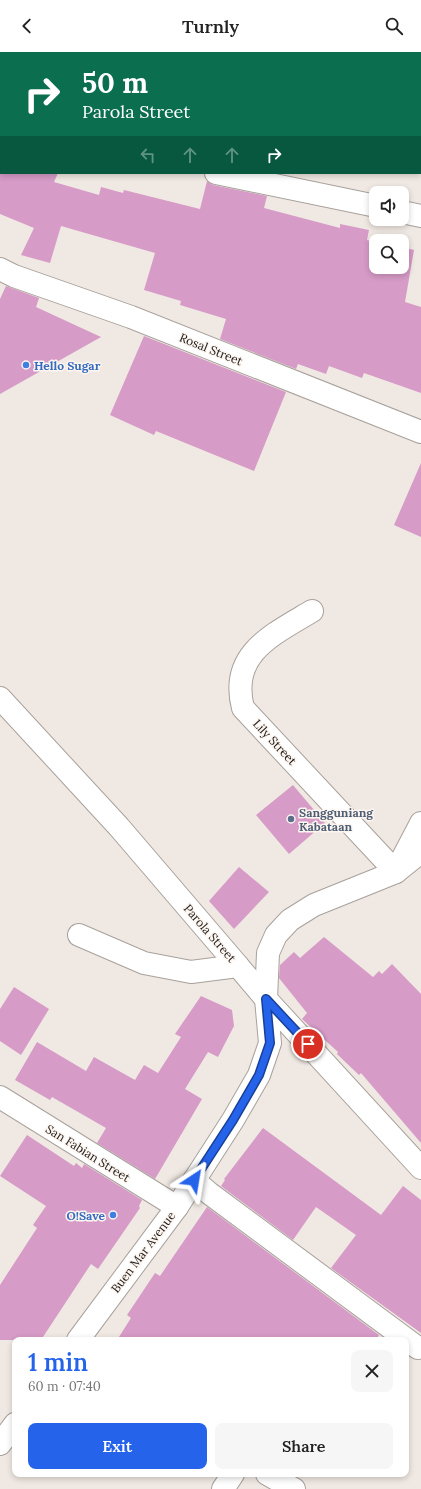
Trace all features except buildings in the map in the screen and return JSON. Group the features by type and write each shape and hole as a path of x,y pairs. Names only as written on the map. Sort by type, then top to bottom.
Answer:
{"street":[{"path":"221,174 369,205"},
{"path":"409,213 421,216"},
{"name":"Rosal Street","path":"0,269 14,276 131,317 421,432"},
{"name":"Lily Street","path":"312,611 268,637 245,663 242,670 240,688 240,698 243,708 396,872"},
{"name":"Parola Street","path":"0,698 119,827 266,999 421,1168"},
{"path":"396,872 421,824"},
{"name":"Buen Mar Avenue","path":"80,1337 177,1207 233,1120 259,1075 270,1043 266,999 268,953 276,936 290,920 314,905 396,872 421,852"},
{"path":"79,935 144,963 191,972 238,966"},
{"name":"San Fabian Street","path":"2,1103 177,1207"},
{"path":"194,1180 209,1193 403,1337"},
{"path":"409,1341 418,1348"},
{"path":"0,1444 12,1428"},
{"path":"222,1489 231,1477"},
{"path":"272,1477 294,1489"}],"place":[{"name":"Hello Sugar","path":"26,365"},
{"name":"Sangguniang Kabataan","path":"291,819"},
{"name":"O!Save","path":"113,1215"}],"route":[{"path":"194,1180 233,1120 259,1075 270,1043 266,999 308,1044"}]}
